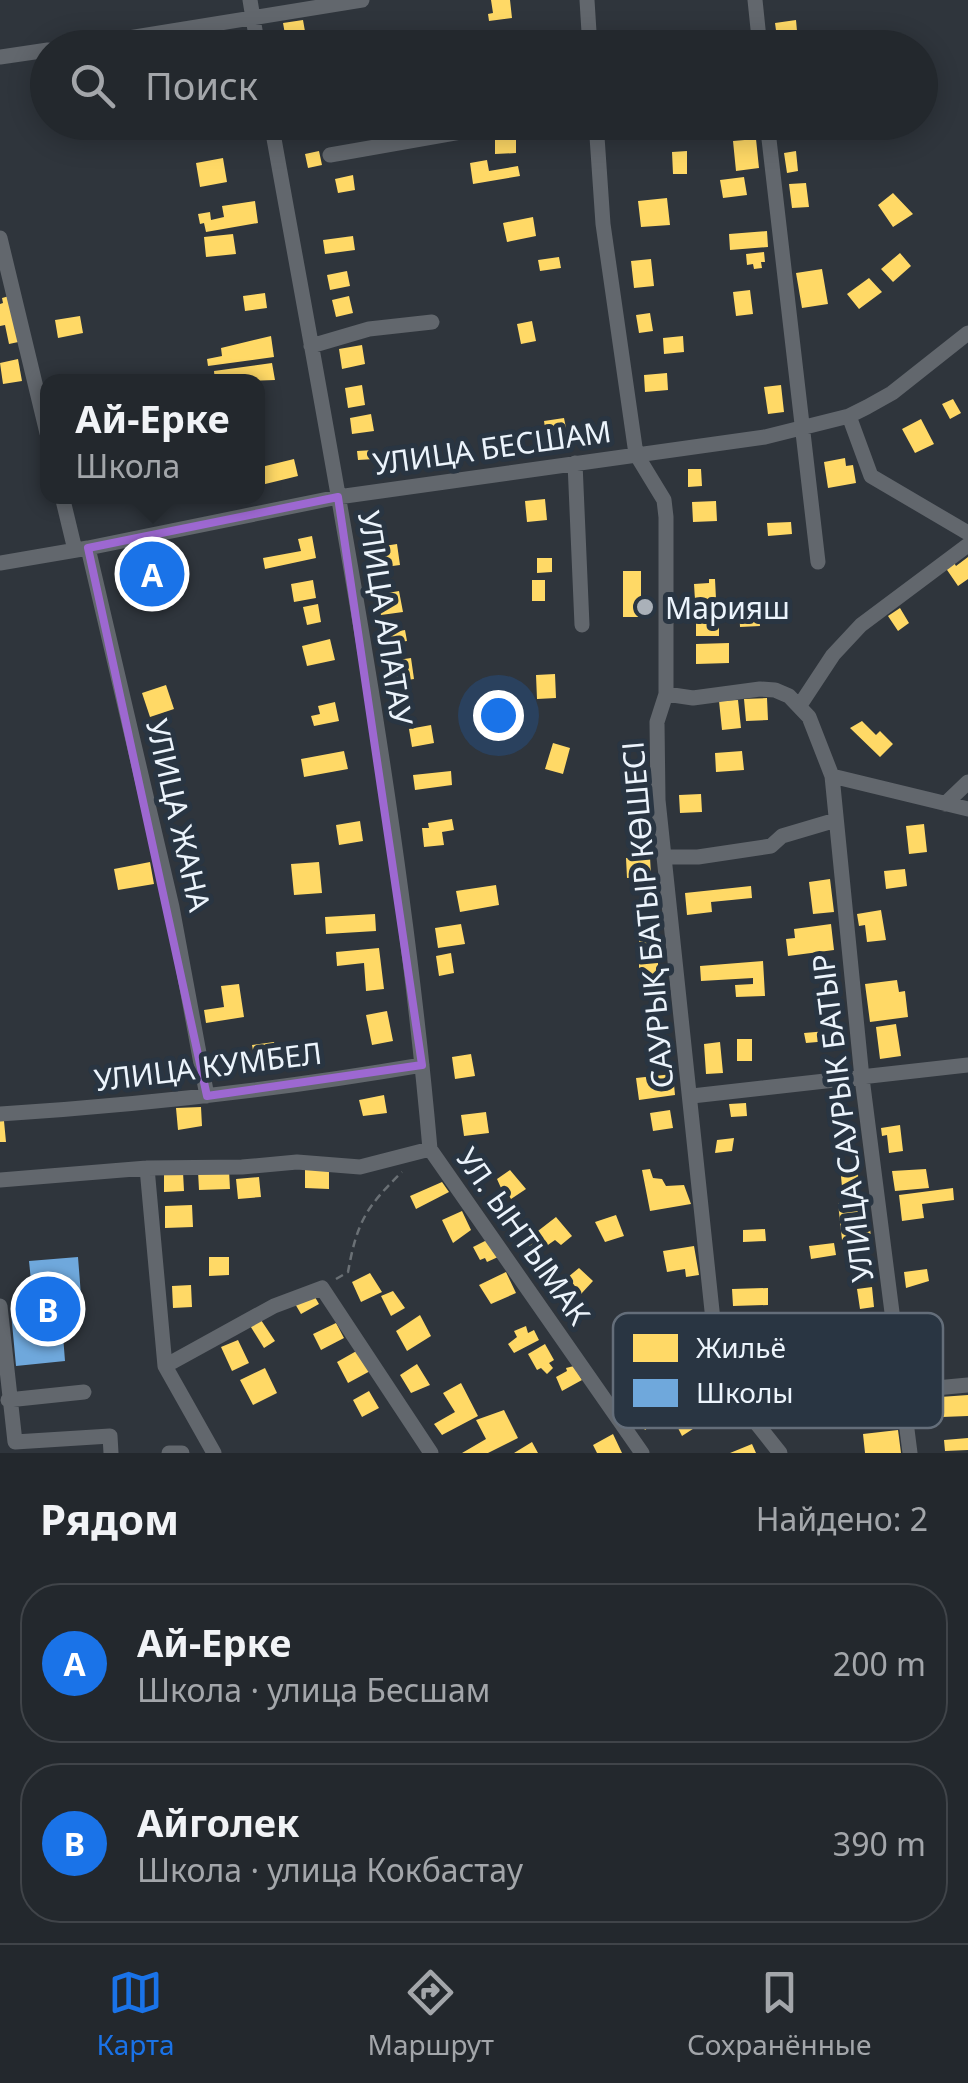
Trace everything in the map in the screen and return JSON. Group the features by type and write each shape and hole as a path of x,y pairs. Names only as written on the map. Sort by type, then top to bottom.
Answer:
{"street":[{"path":"250,0 255,30"},
{"path":"187,30 362,0"},
{"path":"587,0 589,30"},
{"path":"755,0 758,30"},
{"path":"0,58 30,53"},
{"name":"УЛИЦА АЛАТАУ","path":"275,140 386,790 430,1150"},
{"path":"330,155 415,140"},
{"name":"САУРЫҚ БАТЫР КӨШЕСІ","path":"597,140 603,224 636,454 664,500 666,517 666,694 658,722 658,800 713,1313"},
{"path":"769,140 818,562"},
{"path":"0,238 40,404"},
{"path":"311,346 370,330 432,322"},
{"name":"УЛИЦА БЕСШАМ","path":"0,563 338,497 765,437 849,416 892,394 968,333"},
{"path":"849,416 871,476 968,533"},
{"path":"575,462 582,625"},
{"name":"УЛИЦА ЖАНА","path":"65,504 82,549 172,908 207,1096"},
{"path":"666,694 694,698 774,690 800,705 833,655 861,624 968,546"},
{"name":"УЛИЦА САУРЫК БАТЫР","path":"800,705 832,776 862,1078 894,1313"},
{"path":"832,776 968,810"},
{"path":"945,804 968,782"},
{"path":"665,857 698,857 771,846 782,836 836,820"},
{"name":"УЛИЦА КУМБЕЛ","path":"0,1114 141,1105 422,1065"},
{"path":"692,1096 968,1066"},
{"path":"0,1180 147,1168 297,1162 360,1167 430,1150"},
{"name":"УЛ. ЫНТЫМАК","path":"430,1150 613,1412"},
{"path":"147,1168 165,1366 214,1453"},
{"path":"165,1366 274,1306 322,1288 432,1453"},
{"path":"0,1306 15,1442 110,1436 111,1453"},
{"path":"943,1387 968,1385"},
{"path":"8,1400 84,1392"},
{"name":"УЛ. ЫНТЫМАК","path":"625,1428 642,1453"},
{"name":"САУРЫҚ БАТЫР КӨШЕСІ","path":"761,1428 780,1453"},
{"name":"УЛИЦА САУРЫК БАТЫР","path":"908,1428 910,1453"},
{"path":"169,1453 182,1453"}],"path":[{"path":"322,1288 348,1272 355,1233 372,1201 402,1172"}],"highlighted area":[{"path":"338,497 422,1065 207,1096 88,548"}],"building: Жильё":[{"path":"491,0 510,0 512,18 489,21 488,14 493,13"},
{"path":"303,20 305,30 284,30 283,23"},
{"path":"796,20 797,30 776,30 775,23"},
{"path":"495,140 516,140 516,153 495,154"},
{"path":"756,140 759,168 736,171 733,141"},
{"path":"319,151 322,165 308,168 305,154"},
{"path":"687,151 687,174 673,174 672,152"},
{"path":"796,151 798,171 787,173 784,153"},
{"path":"223,158 227,182 200,187 196,163"},
{"path":"487,160 489,171 518,166 520,176 473,184 470,163"},
{"path":"353,175 355,190 338,193 335,179"},
{"path":"744,177 747,195 723,198 720,180"},
{"path":"806,183 809,207 792,208 789,184"},
{"path":"893,193 913,214 893,227 878,205"},
{"path":"667,198 670,225 641,227 638,201"},
{"path":"255,201 258,223 206,232 204,223 200,224 198,214 210,212 211,220 224,217 222,206"},
{"path":"533,217 536,236 507,242 503,223"},
{"path":"767,231 768,247 730,250 729,234"},
{"path":"233,234 236,254 206,257 204,237"},
{"path":"353,236 355,250 325,254 323,240"},
{"path":"764,252 762,268 747,265 746,254"},
{"path":"900,253 911,266 893,282 881,269"},
{"path":"559,257 561,268 540,271 538,260"},
{"path":"651,259 654,286 634,288 631,261"},
{"path":"822,269 828,304 802,308 796,273"},
{"path":"347,271 350,286 330,290 327,275"},
{"path":"869,278 882,292 859,309 847,294"},
{"path":"750,290 753,314 736,316 733,292"},
{"path":"265,293 267,308 245,311 243,296"},
{"path":"13,295 23,341 9,344 5,325 0,326 0,304 2,298"},
{"path":"349,296 353,313 336,317 332,300"},
{"path":"650,313 653,331 639,333 636,315"},
{"path":"80,316 83,333 58,338 55,320"},
{"path":"532,321 536,341 521,344 517,324"},
{"path":"271,336 274,357 208,366 207,359 222,356 221,348"},
{"path":"683,336 684,352 664,354 663,338"},
{"path":"362,345 365,364 342,369 339,349"},
{"path":"18,359 22,381 3,384 0,363"},
{"path":"272,363 275,380 265,380 265,374 214,371"},
{"path":"667,373 668,390 645,392 644,375"},
{"path":"362,385 365,405 348,408 345,388"},
{"path":"781,385 784,412 768,414 764,387"},
{"path":"953,399 961,413 950,419 942,404"},
{"path":"371,414 374,431 352,434 350,418"},
{"path":"564,418 568,438 547,441 544,421"},
{"path":"921,419 934,444 915,453 902,429"},
{"path":"374,450 375,459 358,460 357,451"},
{"path":"845,458 846,466 853,465 856,483 828,488 824,462"},
{"path":"294,459 298,476 265,484 265,466"},
{"path":"688,469 701,469 702,486 688,487"},
{"path":"545,499 547,520 527,522 525,501"},
{"path":"716,501 717,521 693,522 692,502"},
{"path":"791,522 792,534 768,536 767,523"},
{"path":"312,536 316,558 265,569 263,558 301,551 298,539"},
{"path":"397,544 400,565 374,564 371,548"},
{"path":"163,557 169,587 143,592 141,582 134,579 139,572 137,562"},
{"path":"968,557 968,579 958,586 945,567 953,561 956,566"},
{"path":"537,558 552,558 552,572 537,573"},
{"path":"623,571 641,571 641,596 649,597 649,617 623,617"},
{"path":"709,579 715,579 716,599 695,600 694,584 709,583"},
{"path":"313,580 316,598 294,602 291,584"},
{"path":"532,580 545,580 545,601 532,601"},
{"path":"399,591 403,612 381,615 377,595"},
{"path":"318,604 321,622 307,625 303,607"},
{"path":"758,606 760,626 740,627 739,607"},
{"path":"900,608 909,623 898,631 888,616"},
{"path":"391,621 393,632 405,630 407,641 385,644 382,622"},
{"path":"719,622 719,636 696,636 696,623"},
{"path":"330,639 335,660 307,666 302,646"},
{"path":"729,643 729,663 696,664 696,644"},
{"path":"411,658 414,679 395,682 391,661"},
{"path":"555,674 556,698 537,699 536,675"},
{"path":"166,685 174,709 150,717 142,693"},
{"path":"767,698 768,720 746,721 744,699"},
{"path":"738,700 741,728 722,730 719,701"},
{"path":"335,702 339,721 314,726 311,716 320,714 318,706"},
{"path":"862,721 893,744 880,757 850,728"},
{"path":"431,725 434,743 412,747 409,729"},
{"path":"553,743 570,748 563,774 545,769"},
{"path":"344,751 348,769 304,777 301,759"},
{"path":"742,751 744,770 716,772 715,753"},
{"path":"451,771 452,785 415,790 413,775"},
{"path":"701,794 702,812 680,813 679,795"},
{"path":"452,819 454,830 442,832 444,845 424,847 422,828 429,828 428,823"},
{"path":"360,821 363,841 339,845 336,825"},
{"path":"924,824 927,852 909,854 906,826"},
{"path":"650,857 651,876 627,878 626,858"},
{"path":"150,862 154,884 118,890 114,869"},
{"path":"319,862 322,893 294,895 291,864"},
{"path":"905,869 907,886 886,889 884,871"},
{"path":"830,879 834,912 813,914 809,882"},
{"path":"496,885 499,905 460,912 456,891"},
{"path":"751,886 752,898 711,902 712,912 687,915 685,893"},
{"path":"881,910 886,940 867,942 865,925 859,926 857,914"},
{"path":"375,914 376,931 326,934 325,917"},
{"path":"461,924 465,944 438,948 435,928"},
{"path":"831,924 834,950 788,956 786,939 795,938 794,929"},
{"path":"639,936 658,936 658,974 639,975"},
{"path":"379,948 384,989 366,991 364,963 337,966 336,952"},
{"path":"451,953 454,973 439,976 436,956"},
{"path":"763,961 765,996 736,997 735,985 753,984 753,978 701,981 700,966"},
{"path":"897,980 899,992 905,991 908,1017 870,1022 865,984"},
{"path":"239,984 244,1017 206,1023 204,1010 224,1007 221,986"},
{"path":"387,1011 393,1041 372,1045 366,1015"},
{"path":"896,1024 901,1056 880,1059 876,1027"},
{"path":"839,1030 840,1040 806,1043 804,1033"},
{"path":"737,1039 752,1039 752,1061 737,1061"},
{"path":"274,1042 279,1062 256,1066 252,1045"},
{"path":"720,1042 723,1073 706,1074 704,1044"},
{"path":"471,1054 475,1076 455,1079 452,1057"},
{"path":"673,1074 675,1095 639,1100 636,1078"},
{"path":"384,1095 387,1113 363,1116 359,1100"},
{"path":"746,1103 747,1116 731,1117 729,1104"},
{"path":"201,1107 202,1126 178,1130 176,1108"},
{"path":"670,1110 673,1128 653,1131 650,1113"},
{"path":"486,1112 489,1133 464,1136 461,1115"},
{"path":"0,1121 4,1121 6,1142 0,1142"},
{"path":"900,1125 903,1151 889,1153 887,1135 882,1136 881,1128"},
{"path":"734,1138 732,1151 715,1153 717,1140"},
{"path":"857,1164 859,1185 842,1187 840,1166"},
{"path":"305,1168 329,1168 329,1189 305,1188"},
{"path":"650,1169 653,1178 662,1179 666,1186 684,1185 691,1204 650,1211 642,1170"},
{"path":"926,1169 929,1188 895,1191 892,1171"},
{"path":"229,1170 230,1189 199,1190 198,1171"},
{"path":"510,1170 526,1189 511,1199 508,1194 503,1199 497,1191 501,1188 497,1179"},
{"path":"164,1172 183,1172 184,1191 164,1192"},
{"path":"259,1177 261,1197 238,1199 236,1179"},
{"path":"442,1182 449,1192 416,1209 410,1196"},
{"path":"953,1188 954,1200 922,1204 924,1218 902,1221 899,1195"},
{"path":"860,1201 871,1237 842,1240 838,1203"},
{"path":"192,1205 193,1227 165,1228 165,1206"},
{"path":"462,1211 471,1230 453,1243 442,1220"},
{"path":"616,1215 624,1236 605,1242 595,1222"},
{"path":"556,1217 572,1236 561,1245 555,1240 535,1254 525,1241"},
{"path":"765,1229 766,1241 743,1242 743,1230"},
{"path":"489,1239 498,1257 487,1262 485,1258 480,1260 473,1247"},
{"path":"834,1243 836,1255 811,1259 809,1246"},
{"path":"694,1246 699,1275 686,1277 685,1269 667,1272 663,1251"},
{"path":"209,1257 229,1257 229,1275 209,1276"},
{"path":"579,1268 593,1281 581,1294 568,1277"},
{"path":"927,1269 929,1281 906,1288 904,1272"},
{"path":"506,1272 516,1293 491,1304 479,1285"},
{"path":"370,1273 382,1292 361,1302 352,1282"},
{"path":"191,1285 192,1307 173,1308 172,1286"},
{"path":"872,1287 874,1307 860,1309 857,1289"},
{"path":"768,1288 768,1305 733,1306 732,1289"},
{"path":"393,1291 405,1308 391,1316 381,1296"},
{"path":"312,1292 319,1304 301,1314 294,1302"},
{"path":"420,1315 431,1336 407,1351 396,1331"},
{"path":"259,1317 275,1341 264,1348 249,1324"},
{"path":"336,1323 344,1338 321,1350 313,1334"},
{"path":"526,1326 528,1333 534,1330 539,1340 514,1353 508,1344 517,1337 514,1331"},
{"path":"238,1340 249,1363 232,1371 221,1347"},
{"path":"545,1344 554,1360 549,1363 553,1368 547,1374 541,1368 537,1370 528,1354"},
{"path":"360,1349 372,1370 348,1383 337,1362"},
{"path":"417,1364 430,1385 411,1393 400,1375"},
{"path":"574,1366 582,1380 562,1391 556,1377"},
{"path":"265,1368 277,1393 253,1405 240,1380"},
{"path":"461,1383 478,1416 442,1435 434,1424 455,1412 443,1393"},
{"path":"369,1391 379,1408 362,1417 353,1400"},
{"path":"968,1395 968,1416 943,1417 943,1397"},
{"path":"504,1410 518,1438 488,1453 462,1453 486,1439 476,1420"},
{"path":"678,1428 694,1428 682,1436"},
{"path":"898,1430 901,1453 865,1453 863,1434"},
{"path":"613,1434 622,1453 597,1453 593,1445"},
{"path":"968,1438 968,1450 945,1451 944,1440"},
{"path":"532,1442 538,1453 514,1453"},
{"path":"752,1444 756,1453 730,1453"}],"building: Школы":[{"path":"78,1257 82,1308 61,1310 65,1361 16,1366 11,1312 34,1310 29,1261"}],"place":[{"name":"Ай-Ерке","path":"152,574"},
{"name":"Марияш","path":"645,607"},
{"name":"Айголек","path":"48,1309"}]}
